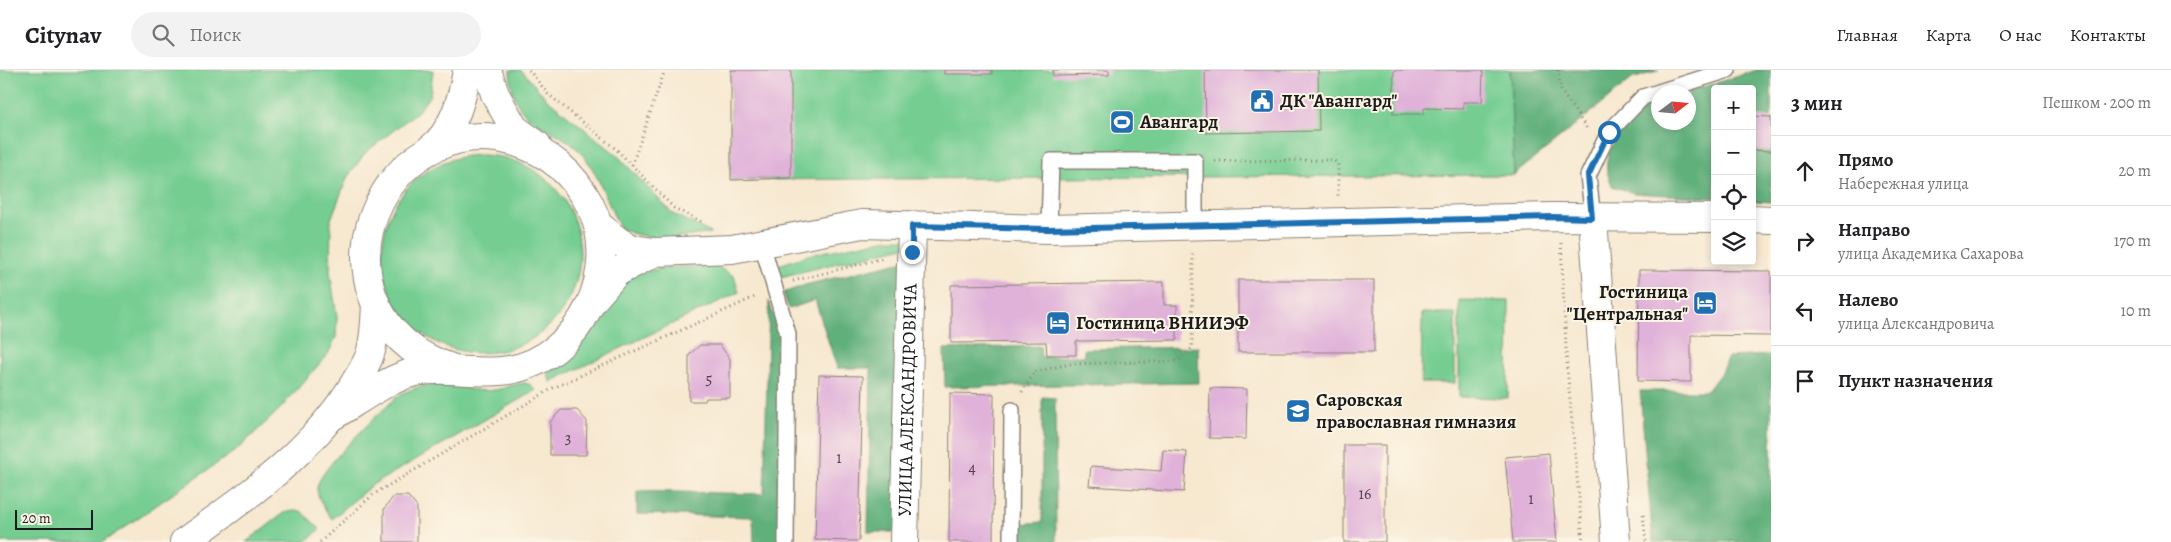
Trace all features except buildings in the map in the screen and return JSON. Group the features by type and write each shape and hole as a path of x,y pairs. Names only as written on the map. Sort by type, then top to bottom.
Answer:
{"street":[{"path":"457,370 432,361 409,346 390,327 376,304 369,282 366,258 368,234 374,211 385,190 400,171 432,148 444,135 464,92 467,70"},
{"path":"487,70 495,94 514,128 539,146 546,155"},
{"path":"419,156 439,146 460,139 482,137 505,139 519,143 546,155 561,166 584,193 598,225 601,244 601,264 598,283 592,301"},
{"path":"598,225 618,241 633,249 655,252 732,249 862,224 1049,229 1194,236 1553,217 1711,218"},
{"path":"1592,218 1616,542"},
{"path":"1756,219 1771,220"},
{"name":"УЛИЦА АЛЕКСАНДРОВИЧА","path":"904,542 912,226"},
{"path":"331,417 408,374 426,371 457,370 484,373 511,370 537,360 560,345 578,325 592,301 616,272 655,252"},
{"path":"184,542 280,469 331,417 355,382 370,354 376,304"}],"lane":[{"path":"1592,218 1588,176 1609,132 1643,97 1728,70"},
{"path":"1049,229 1051,161 1195,161 1194,236"},
{"path":"762,244 788,334 786,542"},
{"path":"1011,542 1012,410"}],"path":[{"path":"529,70 548,94 617,150 674,208 712,227"},
{"path":"632,165 665,70"},
{"path":"1558,70 1561,92 1601,149"},
{"path":"1195,161 1333,160 1338,164 1338,202"},
{"path":"1012,410 1034,372 1069,364 1178,361 1192,348 1194,236"},
{"path":"1561,242 1567,367 1583,542"},
{"path":"320,542 374,494 553,388 703,319 794,281 886,258"}],"green space":[{"path":"0,70 433,70 430,96 418,111 365,153 347,178 331,219 330,272 337,317 336,337 328,354 280,409 238,449 103,542 0,542"},
{"path":"510,70 521,70 546,98 617,155 673,214 711,233 665,238 643,236 621,229 588,161 569,142 525,114 518,104 512,89"},
{"name":"Авангард","path":"731,70 1510,70 1514,175 731,180"},
{"path":"1510,70 1660,70 1632,79 1514,175"},
{"path":"1757,70 1771,70 1771,202 1756,201 1756,85 1711,85 1711,198 1633,193 1612,186 1607,171 1607,161 1615,140 1622,130 1651,104 1651,130 1696,130 1696,89"},
{"path":"481,155 500,157 519,163 536,172 551,184 563,199 572,216 578,235 580,254 578,273 572,292 563,309 551,324 536,336 519,345 500,351 481,353 462,351 443,345 426,336 411,324 399,309 390,292 384,273 382,254 384,235 390,216 399,199 411,184 426,172 443,163 462,157"},
{"path":"888,239 905,239 904,247 776,278 773,267 808,255"},
{"path":"903,261 900,532 868,532 871,368 837,368 815,300 789,309 783,293 805,285"},
{"path":"716,266 734,276 739,292 550,382 548,373 573,350 602,306 622,282 630,277 653,270"},
{"path":"1459,300 1509,301 1508,398 1459,397"},
{"path":"769,301 781,339 780,542 754,542 753,517 637,514 637,491 764,494"},
{"path":"1422,313 1455,313 1455,383 1421,383"},
{"path":"1040,346 1041,357 1084,356 1084,349 1198,347 1199,383 945,387 944,349"},
{"path":"1771,355 1771,542 1653,542 1640,391 1707,391 1720,374 1728,357"},
{"path":"525,383 531,385 536,390 372,485 332,519 320,501 317,488 320,479 328,468 352,440 399,395 428,385 487,391"},
{"path":"1042,397 1055,398 1056,542 1017,542 1017,524 1042,522"},
{"path":"287,511 301,511 320,529 306,542 246,542"}],"place":[{"name":"ДК \"Авангард\"","path":"1262,101"},
{"name":"Авангард","path":"1122,122"},
{"name":"Гостиница \"Центральная\"","path":"1705,303"},
{"name":"Гостиница ВНИИЭФ","path":"1058,323"},
{"name":"Саровская православная гимназия","path":"1298,411"}],"route":[{"path":"912,252 912,226 1049,229 1553,217 1592,218 1588,176 1609,132"}]}
